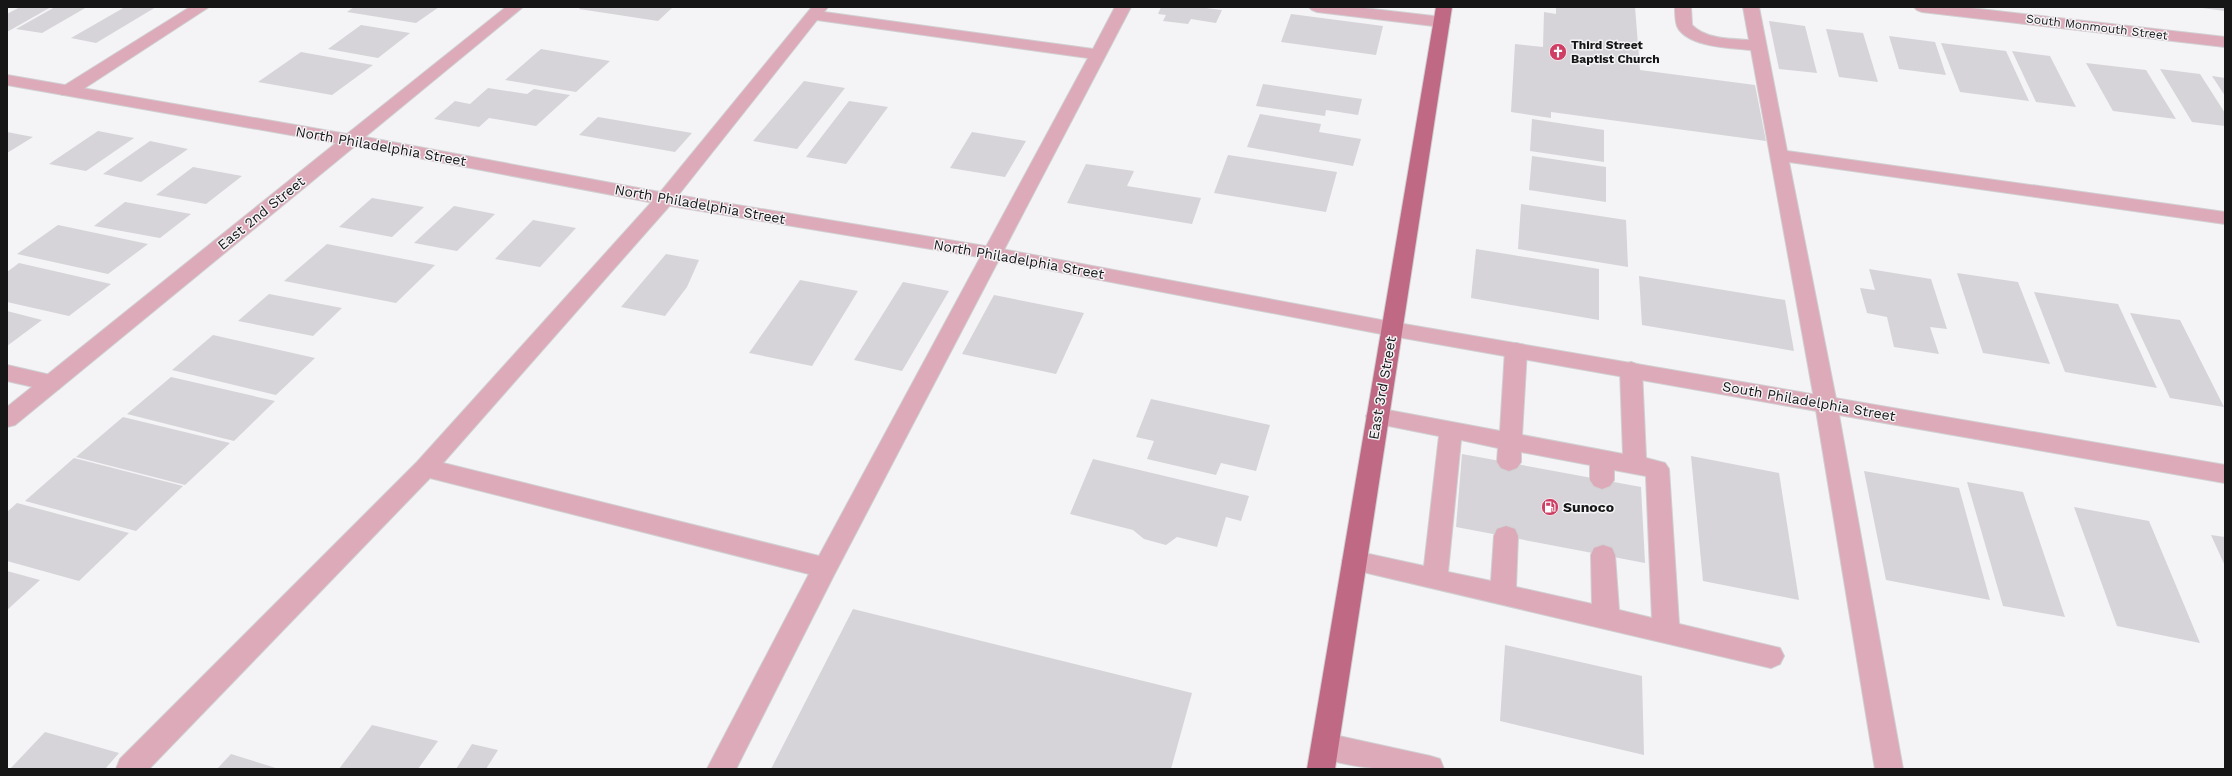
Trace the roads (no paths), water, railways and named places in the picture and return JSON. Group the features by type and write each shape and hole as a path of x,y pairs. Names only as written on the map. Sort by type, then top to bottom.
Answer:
{"main road":[{"name":"East 3rd Street","path":"1323,757 1355,561 1376,416 1392,329 1443,15"}],"street":[{"path":"68,91 201,7"},
{"name":"East 2nd Street","path":"7,419 515,7"},
{"path":"721,769 991,253 1123,7"},
{"path":"1317,7 1443,15"},
{"path":"1683,7 1685,26 1692,33 1707,40 1758,46"},
{"path":"1751,7 1826,404 1889,769"},
{"name":"South Monmouth Street","path":"1922,7 2225,42"},
{"path":"130,769 425,468 665,199 816,11 1097,54"},
{"name":"North Philadelphia Street","path":"7,80 351,140 665,199 991,253 1392,329"},
{"path":"1779,155 2225,218"},
{"name":"South Philadelphia Street","path":"1392,329 2225,474"},
{"path":"1509,452 1516,350"},
{"path":"1631,370 1635,465"},
{"path":"7,373 51,383"},
{"path":"1376,416 1451,430 1509,452 1602,469 1635,465 1657,469 1666,632"},
{"path":"1435,579 1451,430"},
{"path":"425,468 825,568"},
{"path":"1503,594 1506,536"},
{"path":"1603,555 1606,617"},
{"path":"1355,561 1606,617 1771,656"},
{"path":"1323,757 1430,769"}],"place":[{"name":"Third Street Baptist Church","path":"1558,52"},
{"name":"Sunoco","path":"1550,507"}]}
